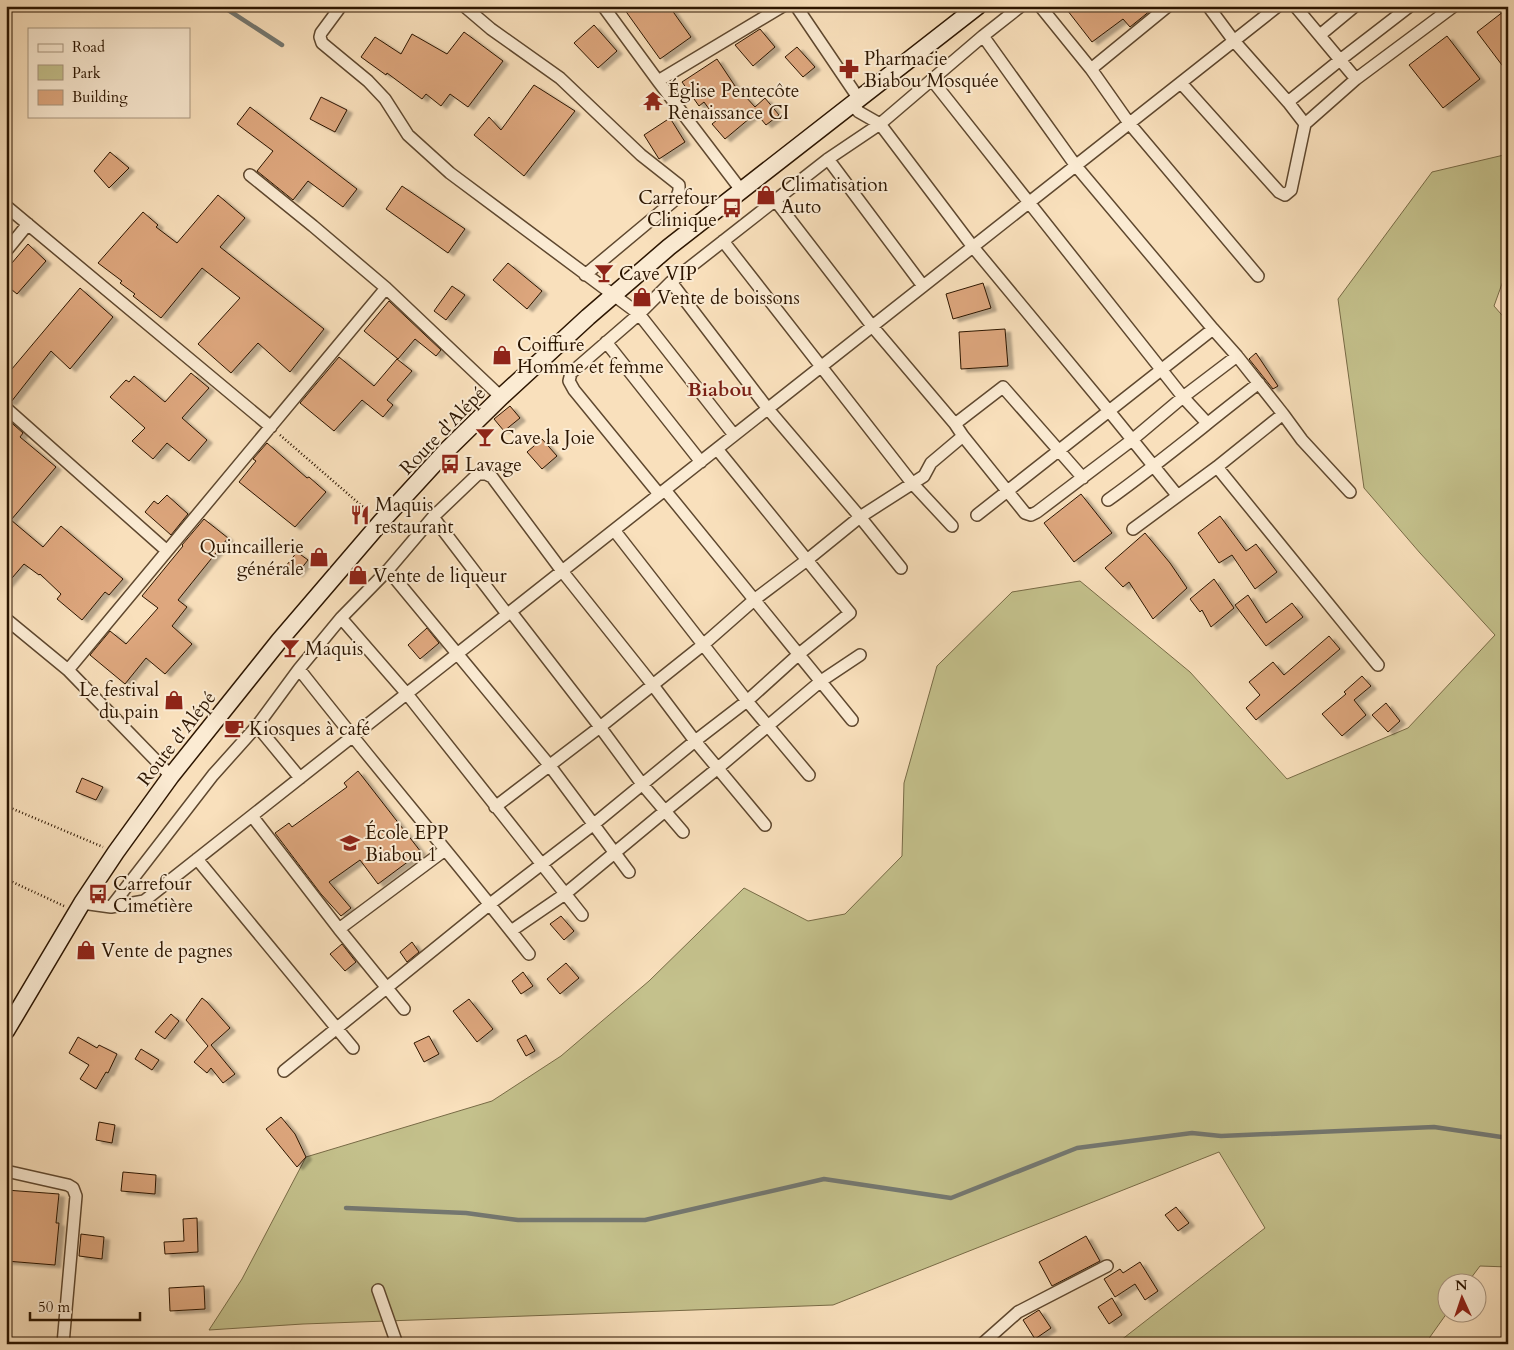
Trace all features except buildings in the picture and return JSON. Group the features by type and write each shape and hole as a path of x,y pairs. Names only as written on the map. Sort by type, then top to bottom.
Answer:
{"main road":[{"name":"Route d'Alépé","path":"6,1031 79,908 116,852 171,776 273,648 380,522 448,450 612,295 669,247 978,6"}],"street":[{"path":"341,6 321,33 322,43 368,81 385,99 408,135 450,173 639,314 734,435"},
{"path":"464,6 491,29 560,78 641,155 674,179 679,185 676,199 585,275"},
{"path":"603,6 741,190"},
{"path":"658,81 783,6"},
{"path":"796,6 856,102 859,112 880,124 972,247 1177,494"},
{"path":"852,720 754,600 574,390 569,381 571,373 639,314 671,282 775,200 880,124 1021,6"},
{"path":"1040,6 1091,69 1130,123 1258,276"},
{"path":"1091,69 1168,6"},
{"path":"1208,6 1234,41 1288,102 1304,124"},
{"path":"79,908 111,907 144,901 1278,6"},
{"path":"1294,6 1356,79"},
{"path":"1320,35 1355,6"},
{"path":"1288,102 1410,6"},
{"path":"1181,83 1279,192 1286,195 1291,190 1304,124 1356,79 1454,6"},
{"path":"983,36 1076,166 1237,356 1284,414 1302,440 1350,492"},
{"path":"932,80 1162,370 1207,423"},
{"path":"828,160 923,286"},
{"path":"250,175 386,288 502,397"},
{"path":"775,200 872,326 955,424 1025,513 1031,515 1037,512 1132,440 1183,396 1237,356"},
{"path":"6,206 271,427"},
{"path":"6,251 28,224"},
{"path":"723,241 912,482 952,526"},
{"path":"671,282 768,408 901,568"},
{"path":"68,670 386,288"},
{"path":"976,514 1008,491 1213,329"},
{"path":"606,342 701,462"},
{"path":"1108,500 1155,467 1207,423 1259,383"},
{"path":"955,424 1003,387 1082,478"},
{"path":"6,408 167,551"},
{"path":"1133,529 1284,414"},
{"path":"495,807 600,727 704,644 754,600 860,517 924,476 930,464 963,436"},
{"path":"284,1071 490,904 594,824 747,701 799,654 850,613 717,449"},
{"path":"1217,466 1378,665"},
{"path":"111,907 207,783 257,726 299,669 341,618 388,570 433,517 478,474 486,474 492,477 562,572 695,741 765,824"},
{"path":"433,517 600,727 642,784 683,832"},
{"path":"614,530 747,701 809,775"},
{"path":"388,570 550,766 629,872"},
{"path":"341,618 407,694 582,915"},
{"path":"6,619 68,670 171,776"},
{"path":"511,931 565,894 821,681 860,655"},
{"path":"299,669 529,954"},
{"path":"257,726 300,778"},
{"path":"252,816 404,1010"},
{"path":"339,929 445,850"},
{"path":"197,859 352,1048"},
{"path":"6,1171 68,1185 73,1188 76,1196 64,1344"},
{"path":"982,1344 1018,1312 1107,1266"},
{"path":"378,1290 397,1344"}],"path":[{"path":"271,427 380,522"},
{"path":"6,806 116,852"},
{"path":"6,879 79,908"}],"green space":[{"path":"1508,154 1508,267 1494,306 1508,322 1508,1267 1480,1266 1476,1272 1436,1272 1436,1322 1441,1322 1425,1344 1116,1344 1265,1228 1219,1152 833,1305 303,1324 209,1330 242,1279 306,1157 492,1101 561,1056 649,981 744,888 808,921 845,914 902,856 904,783 937,666 1012,592 1080,581 1190,672 1287,779 1408,728 1495,635 1364,488 1338,299 1432,172"}],"waterway":[{"path":"222,6 282,45"},
{"path":"346,1208 466,1213 518,1220 645,1220 824,1179 951,1198 1077,1148 1192,1133 1221,1136 1434,1127 1508,1138"}],"place":[{"name":"Pharmacie Biabou Mosquée","path":"849,69"},
{"name":"Église Pentecôte Renaissance CI","path":"653,101"},
{"name":"Climatisation Auto","path":"766,195"},
{"name":"Carrefour Clinique","path":"732,208"},
{"name":"Cave VIP","path":"604,273"},
{"name":"Vente de boissons","path":"642,297"},
{"name":"Coiffure Homme et femme","path":"502,355"},
{"name":"Cave la Joie","path":"485,437"},
{"name":"Lavage","path":"450,464"},
{"name":"Maquis restaurant","path":"360,515"},
{"name":"Quincaillerie générale","path":"319,557"},
{"name":"Vente de liqueur","path":"358,575"},
{"name":"Maquis","path":"290,648"},
{"name":"Le festival du pain","path":"174,700"},
{"name":"Kiosques à café","path":"234,728"},
{"name":"École EPP Biabou 1","path":"350,843"},
{"name":"Carrefour Cimetière","path":"98,894"},
{"name":"Vente de pagnes","path":"86,950"}],"district":[{"name":"Biabou","path":"720,389"}]}
